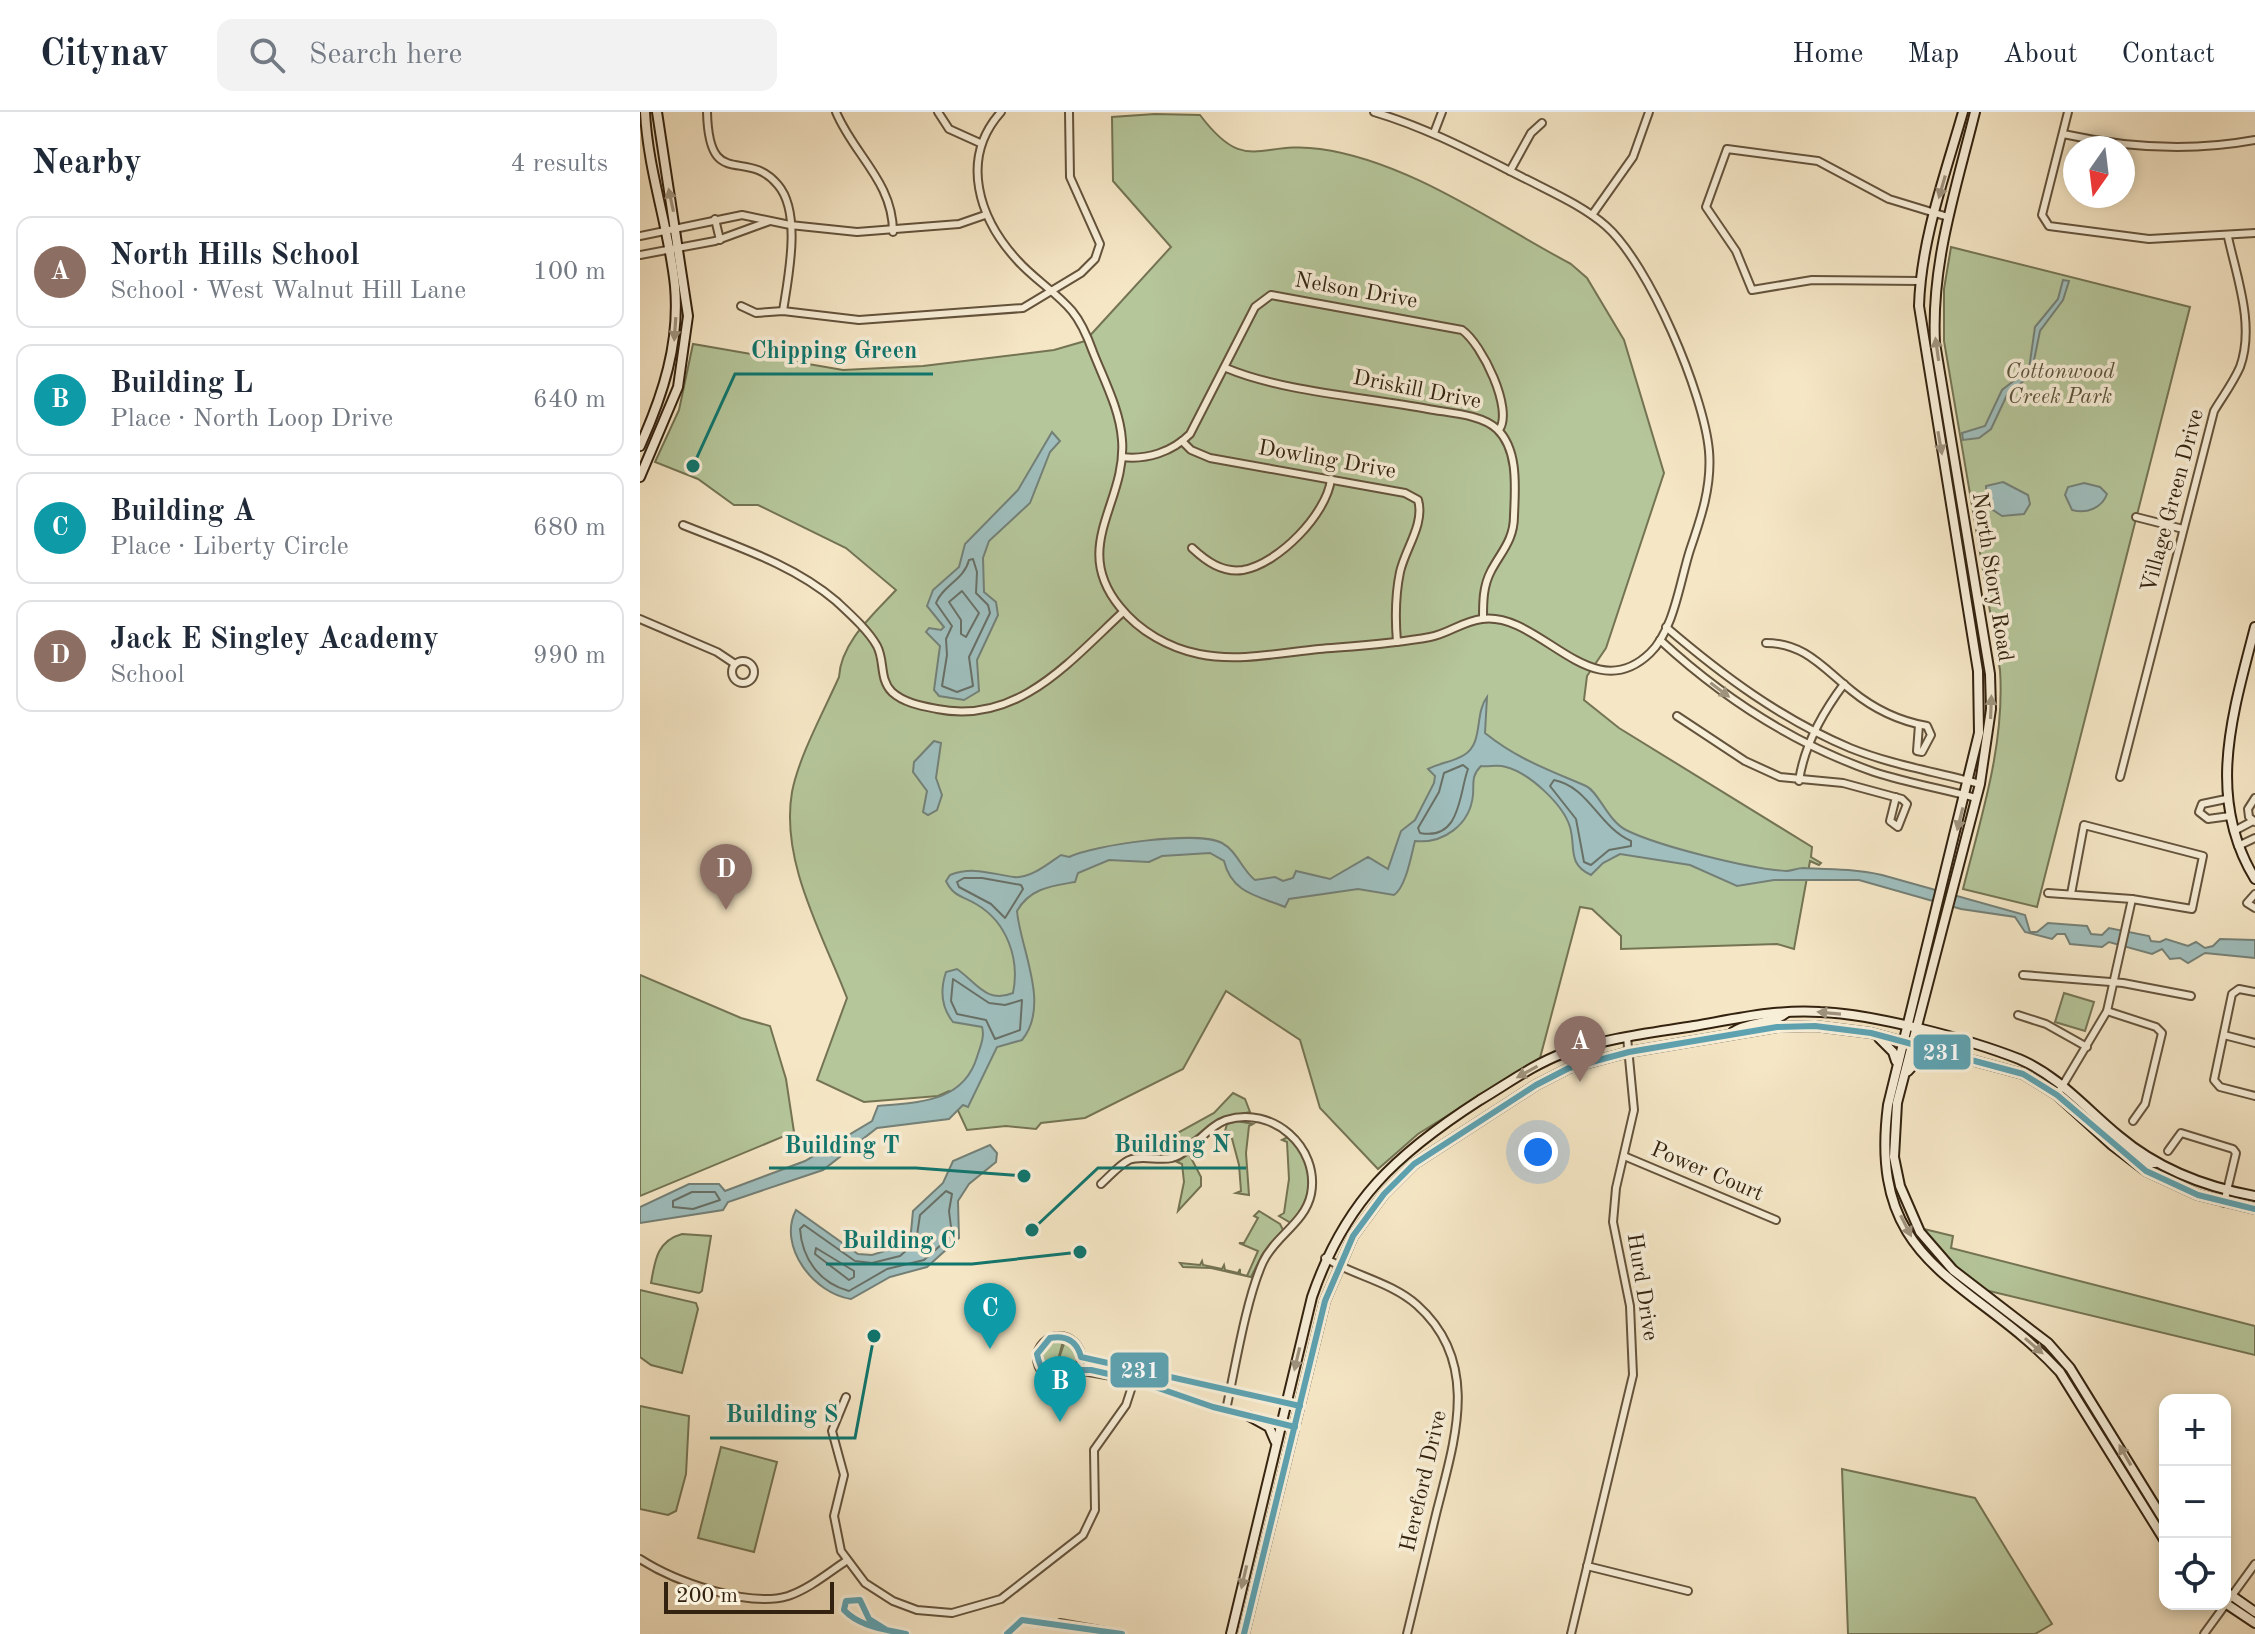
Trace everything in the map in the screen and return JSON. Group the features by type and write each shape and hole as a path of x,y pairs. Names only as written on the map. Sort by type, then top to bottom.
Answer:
{"main road":[{"path":"640,446 665,385 674,341 675,286 648,148 645,112"},
{"path":"640,477 678,387 688,307 657,112"},
{"name":"North Story Road","path":"1891,1164 1885,1128 1902,1041 1976,752 1978,671 1919,306 1920,281 1935,214 1963,112"},
{"name":"North Story Road","path":"1891,1164 1893,1132 1905,1075 1949,912 1986,754 1990,674 1933,311 1938,259 1975,112"},
{"path":"648,148 661,145"},
{"path":"1931,390 1943,388"},
{"path":"2255,627 2228,739 2226,799 2230,816 2239,830 2238,846 2255,879"},
{"path":"1976,752 1986,754"},
{"path":"1923,964 1933,967"},
{"path":"1729,1035 1742,1026 1778,1019 1786,1012"},
{"path":"1231,1634 1312,1297 1325,1258 1359,1200 1383,1173 1421,1139 1555,1057 1627,1037 1786,1012 1832,1012 1916,1030 2022,1061 2064,1086 2119,1137 2156,1163 2227,1191 2255,1196"},
{"path":"1244,1634 1325,1301 1338,1266 1360,1224 1414,1164 1569,1068 1629,1052 1803,1026 1871,1033 2007,1068 2057,1095 2114,1147 2165,1181 2224,1203 2255,1209"},
{"path":"1871,1033 1890,1047 1897,1066"},
{"path":"1905,1075 1920,1058 1945,1052"},
{"path":"1453,1118 1462,1132"},
{"path":"2114,1147 2122,1147 2145,1163 2156,1163"},
{"path":"1891,1164 1920,1232 1953,1270 2048,1343 2070,1368 2159,1512"},
{"path":"1891,1164 1902,1219 1927,1261 2040,1350 2060,1372 2163,1538"},
{"path":"1945,1278 1953,1270"},
{"path":"1249,1416 1269,1427 1276,1446"},
{"path":"2231,1601 2255,1612"},
{"path":"2231,1602 2255,1623"}],"street":[{"path":"707,112 713,153 720,162 765,173 785,194 792,251 783,311"},
{"path":"836,112 844,132 879,177 887,195 893,232"},
{"path":"938,112 949,129 980,143"},
{"path":"1001,112 980,143 978,179 985,215 1019,263 1073,312 1089,341 1121,433 1119,480 1101,525 1099,561 1102,576 1123,612 1159,639 1211,655 1272,654 1434,637 1483,618 1518,625 1581,665 1600,670 1638,662 1660,640 1666,627 1704,506 1709,451 1691,384 1646,278 1618,239 1592,215 1398,115 1374,112"},
{"path":"741,306 756,313 783,311 859,320 899,319 1023,308 1053,292 1095,259 1100,244 1070,177 1069,112"},
{"path":"1434,133 1442,112"},
{"path":"1592,215 1633,157 1649,112"},
{"path":"2068,112 2042,215 2049,226 2100,235 2172,240 2255,233"},
{"path":"1510,171 1531,133 1542,123"},
{"path":"2063,134 2152,147 2193,148 2255,140"},
{"path":"1920,281 1812,280 1752,290 1747,285 1736,251 1706,207 1727,149 1818,161 1889,199 1948,217"},
{"path":"640,236 737,216 837,231 893,232 959,224 985,215"},
{"path":"737,216 741,233"},
{"path":"715,219 720,240"},
{"path":"640,255 720,240 770,221"},
{"name":"Village Green Drive","path":"2120,777 2214,411 2239,368 2245,343 2244,316 2228,237"},
{"name":"Nelson Drive","path":"1182,441 1199,423 1257,303 1271,295 1457,328 1476,343 1487,365 1505,413 1499,430"},
{"name":"Driskill Drive","path":"1226,368 1261,380 1456,414 1489,423 1499,430 1508,444 1514,471 1514,520 1507,548 1490,572 1483,599 1483,618"},
{"path":"1122,457 1154,455 1182,441"},
{"name":"Dowling Drive","path":"1182,441 1191,450 1210,458 1405,493 1418,500 1420,517 1407,549 1396,593 1397,642"},
{"path":"1192,548 1214,566 1243,570 1256,566 1312,524 1329,495 1331,479"},
{"path":"2136,517 2183,529"},
{"path":"683,525 771,561 823,591 877,646 885,682 891,691 902,699 941,710 986,710 1026,696 1060,671 1123,612"},
{"path":"640,619 717,652 735,664"},
{"path":"1666,627 1744,690 1816,732 1885,760 1980,784"},
{"path":"1660,640 1733,700 1810,745 1881,774 1976,798"},
{"path":"1766,643 1784,643 1801,650 1871,705 1919,725"},
{"path":"1799,781 1816,732 1844,684"},
{"path":"1677,716 1745,761 1780,777 1843,783 1896,797"},
{"path":"1837,757 1842,744"},
{"path":"1881,774 1885,760"},
{"path":"1917,783 1921,769"},
{"path":"2239,830 2254,823 2248,809 2255,798"},
{"path":"2226,799 2202,804 2199,812 2208,819 2230,816"},
{"path":"2048,893 2132,899 2192,909 2203,856 2084,825 2071,894"},
{"path":"2238,846 2255,838"},
{"path":"2255,894 2247,903 2255,908"},
{"path":"2057,1095 2107,1011 2132,899"},
{"path":"2023,975 2114,983 2191,996"},
{"path":"2255,992 2235,990 2216,1084 2255,1096"},
{"path":"2107,1011 2156,1027 2162,1033 2145,1104 2133,1121"},
{"path":"2018,1015 2046,1024 2087,1047"},
{"path":"2224,1035 2255,1043"},
{"name":"Hurd Drive","path":"1571,1634 1633,1375 1630,1306 1613,1222 1616,1188 1634,1110 1627,1037"},
{"path":"1101,1184 1131,1159 1173,1158 1213,1126 1228,1119 1263,1120 1296,1138 1309,1165 1311,1193 1299,1219 1275,1242 1263,1260 1226,1410"},
{"path":"2168,1151 2181,1133 2233,1149 2236,1153 2224,1203"},
{"name":"Power Court","path":"1624,1156 1776,1220"},
{"name":"Hereford Drive","path":"1325,1258 1390,1288 1419,1307 1447,1342 1459,1382 1458,1426 1407,1634"},
{"path":"1060,1336 1076,1344 1081,1357 1077,1370 1065,1379 1050,1377 1040,1368 1037,1354 1044,1341 1060,1336"},
{"path":"1081,1357 1231,1388 1300,1406"},
{"path":"1077,1370 1135,1380 1226,1410 1295,1427"},
{"path":"846,1397 832,1431 844,1475 834,1516 836,1540 846,1561 879,1593 917,1610 967,1612 1001,1599 1076,1543 1091,1522 1097,1488 1094,1450 1126,1405 1137,1371"},
{"path":"640,1559 686,1581 757,1599 798,1592 846,1561"},
{"path":"2231,1594 2255,1564"},
{"path":"1587,1566 1688,1591"},
{"path":"2204,1634 2220,1610"},
{"path":"1060,1623 1122,1634"}],"green space":[{"path":"1200,115 1216,134 1242,150 1320,149 1386,166 1481,213 1571,264 1587,278 1624,340 1664,473 1606,648 1587,676 1584,700 1619,728 1812,847 1811,857 1821,863 1810,861 1794,949 1777,944 1621,949 1621,936 1592,909 1580,907 1540,1058 1418,1134 1378,1169 1320,1108 1300,1040 1226,991 1183,1069 1085,1118 1041,1123 1036,1129 1006,1126 967,1130 949,1091 938,1096 864,1102 817,1080 847,998 798,871 792,845 792,792 806,749 839,677 846,652 868,619 896,590 846,548 758,505 734,505 698,479 655,462 679,410 693,344 843,370 923,366 1054,350 1085,341 1171,247 1113,181 1112,117"},
{"name":"Cottonwood Creek Park","path":"1951,247 2190,307 2037,907 1963,889 1990,781 2001,698 2000,670 1944,341 1944,289"},
{"path":"640,975 741,1018 770,1026 786,1079 794,1132 640,1196"},
{"path":"2064,993 2094,1002 2085,1031 2055,1022"},
{"path":"1233,1093 1245,1099 1250,1112 1218,1119 1180,1148 1173,1148 1172,1136 1214,1113"},
{"path":"1237,1121 1253,1124 1249,1126 1246,1153 1249,1195 1236,1193 1241,1191 1239,1165 1230,1131 1225,1131 1227,1124"},
{"path":"1288,1137 1303,1156 1309,1180 1305,1204 1291,1223 1279,1216 1284,1213 1289,1179 1287,1142 1282,1140"},
{"path":"1189,1154 1201,1177 1201,1186 1178,1211 1184,1182 1182,1164 1177,1162"},
{"path":"1259,1211 1280,1224 1283,1230 1262,1255 1251,1277 1211,1268 1183,1267 1180,1263 1200,1265 1202,1261 1203,1265 1222,1269 1224,1265 1225,1270 1238,1273 1240,1269 1240,1274 1247,1276 1258,1251 1239,1243 1244,1243 1258,1218 1254,1216"},
{"path":"1924,1229 1953,1236 1951,1248 2255,1326 2255,1355 1981,1289 1956,1270"},
{"path":"682,1234 711,1236 702,1291 699,1293 651,1283 662,1247"},
{"path":"640,1290 696,1303 698,1309 682,1373 651,1365 640,1357"},
{"path":"1063,1341 1057,1364 1065,1341 1073,1346 1078,1357 1075,1368 1059,1376 1049,1372 1042,1357 1046,1346"},
{"path":"640,1406 689,1416 686,1474 676,1511 668,1515 640,1509"},
{"path":"721,1447 777,1462 754,1552 698,1538"},
{"path":"1842,1469 1975,1498 2052,1624 2035,1634 1848,1634"}],"water":[{"path":"2063,280 2069,281 2063,300 2040,331 2031,375 2007,395 1991,429 1979,438 1963,440 1962,433 1985,426 2002,390 2029,369 2035,327 2058,299"},
{"path":"1052,432 1060,441 1050,452 1030,503 989,541 983,558 984,592 996,602 998,615 977,660 979,691 964,700 939,696 934,690 940,646 926,632 929,628 941,630 944,627 927,606 933,590 959,567 965,544 1018,490"},
{"path":"2003,482 2028,495 2030,504 2024,514 2002,516 1987,506 1986,486"},
{"path":"2084,483 2100,487 2107,494 2102,503 2093,509 2072,510 2065,495 2068,487"},
{"path":"1487,697 1485,733 1521,757 1591,789 1619,825 1659,843 1770,869 1833,869 1882,875 2025,915 2030,932 2037,932 2048,923 2087,926 2091,934 2102,935 2109,928 2149,936 2151,941 2166,939 2188,946 2196,942 2205,948 2213,946 2220,939 2255,940 2255,958 2205,953 2188,963 2180,958 2170,959 2162,949 2152,954 2109,942 2102,947 2070,944 2065,934 2057,934 2052,939 2025,932 2015,917 1961,909 1859,880 1774,880 1737,886 1690,865 1620,854 1603,863 1591,875 1575,861 1570,827 1560,809 1544,791 1515,770 1481,766 1474,776 1471,806 1461,824 1445,836 1415,841 1405,878 1394,895 1358,889 1289,899 1285,907 1240,887 1233,881 1224,861 1210,853 1162,856 1149,862 1109,860 1078,873 1075,882 1035,893 1017,911 1032,976 1034,1010 1030,1026 1022,1040 997,1047 968,1107 963,1105 949,1119 877,1128 823,1170 728,1202 723,1210 640,1223 640,1207 689,1184 719,1184 725,1191 805,1161 872,1121 878,1106 923,1101 950,1092 961,1084 977,1057 983,1031 982,1027 953,1022 949,1016 943,998 946,972 957,969 988,994 1004,996 1013,993 1015,967 1009,942 996,921 952,890 946,881 950,875 975,871 1020,877 1039,870 1061,855 1069,857 1100,848 1191,838 1222,843 1255,880 1275,877 1283,881 1293,878 1296,871 1330,879 1368,857 1388,869 1401,831 1415,820 1434,783 1435,776 1428,769 1470,750"},
{"path":"934,741 941,743 936,778 942,795 937,810 928,815 923,812 927,791 913,772 914,762"},
{"path":"990,1145 997,1153 996,1162 969,1184 958,1201 959,1238 927,1267 890,1277 851,1299 824,1288 802,1266 791,1238 791,1224 796,1210 858,1254 872,1255 904,1245 911,1232 913,1211 943,1183 953,1161"}],"transit line":[{"name":"231","path":"1244,1634 1325,1301 1353,1236 1384,1194 1414,1164 1536,1085 1569,1068 1629,1052 1777,1027 1815,1026 1871,1033 2023,1074 2057,1095 2146,1171 2198,1195 2255,1209"},
{"name":"231","path":"1295,1427 1213,1407 1135,1380 1091,1370 1077,1370 1062,1379 1056,1378 1045,1371 1037,1354 1050,1338 1061,1337 1074,1343 1081,1357 1300,1406"},
{"name":"231","path":"885,1629 869,1619 860,1600 846,1601 844,1610 857,1620 873,1626 906,1634"},
{"name":"231","path":"1007,1634 1022,1620 1122,1634"}],"place":[{"name":"Chipping Green","path":"693,466"},
{"name":"Jack E Singley Academy","path":"726,910"},
{"name":"North Hills School","path":"1580,1082"},
{"name":"Building T","path":"1024,1176"},
{"name":"Building N","path":"1032,1230"},
{"name":"Building C","path":"1080,1252"},
{"name":"Building S","path":"874,1336"},
{"name":"Building A","path":"990,1349"},
{"name":"Building L","path":"1060,1422"}]}
